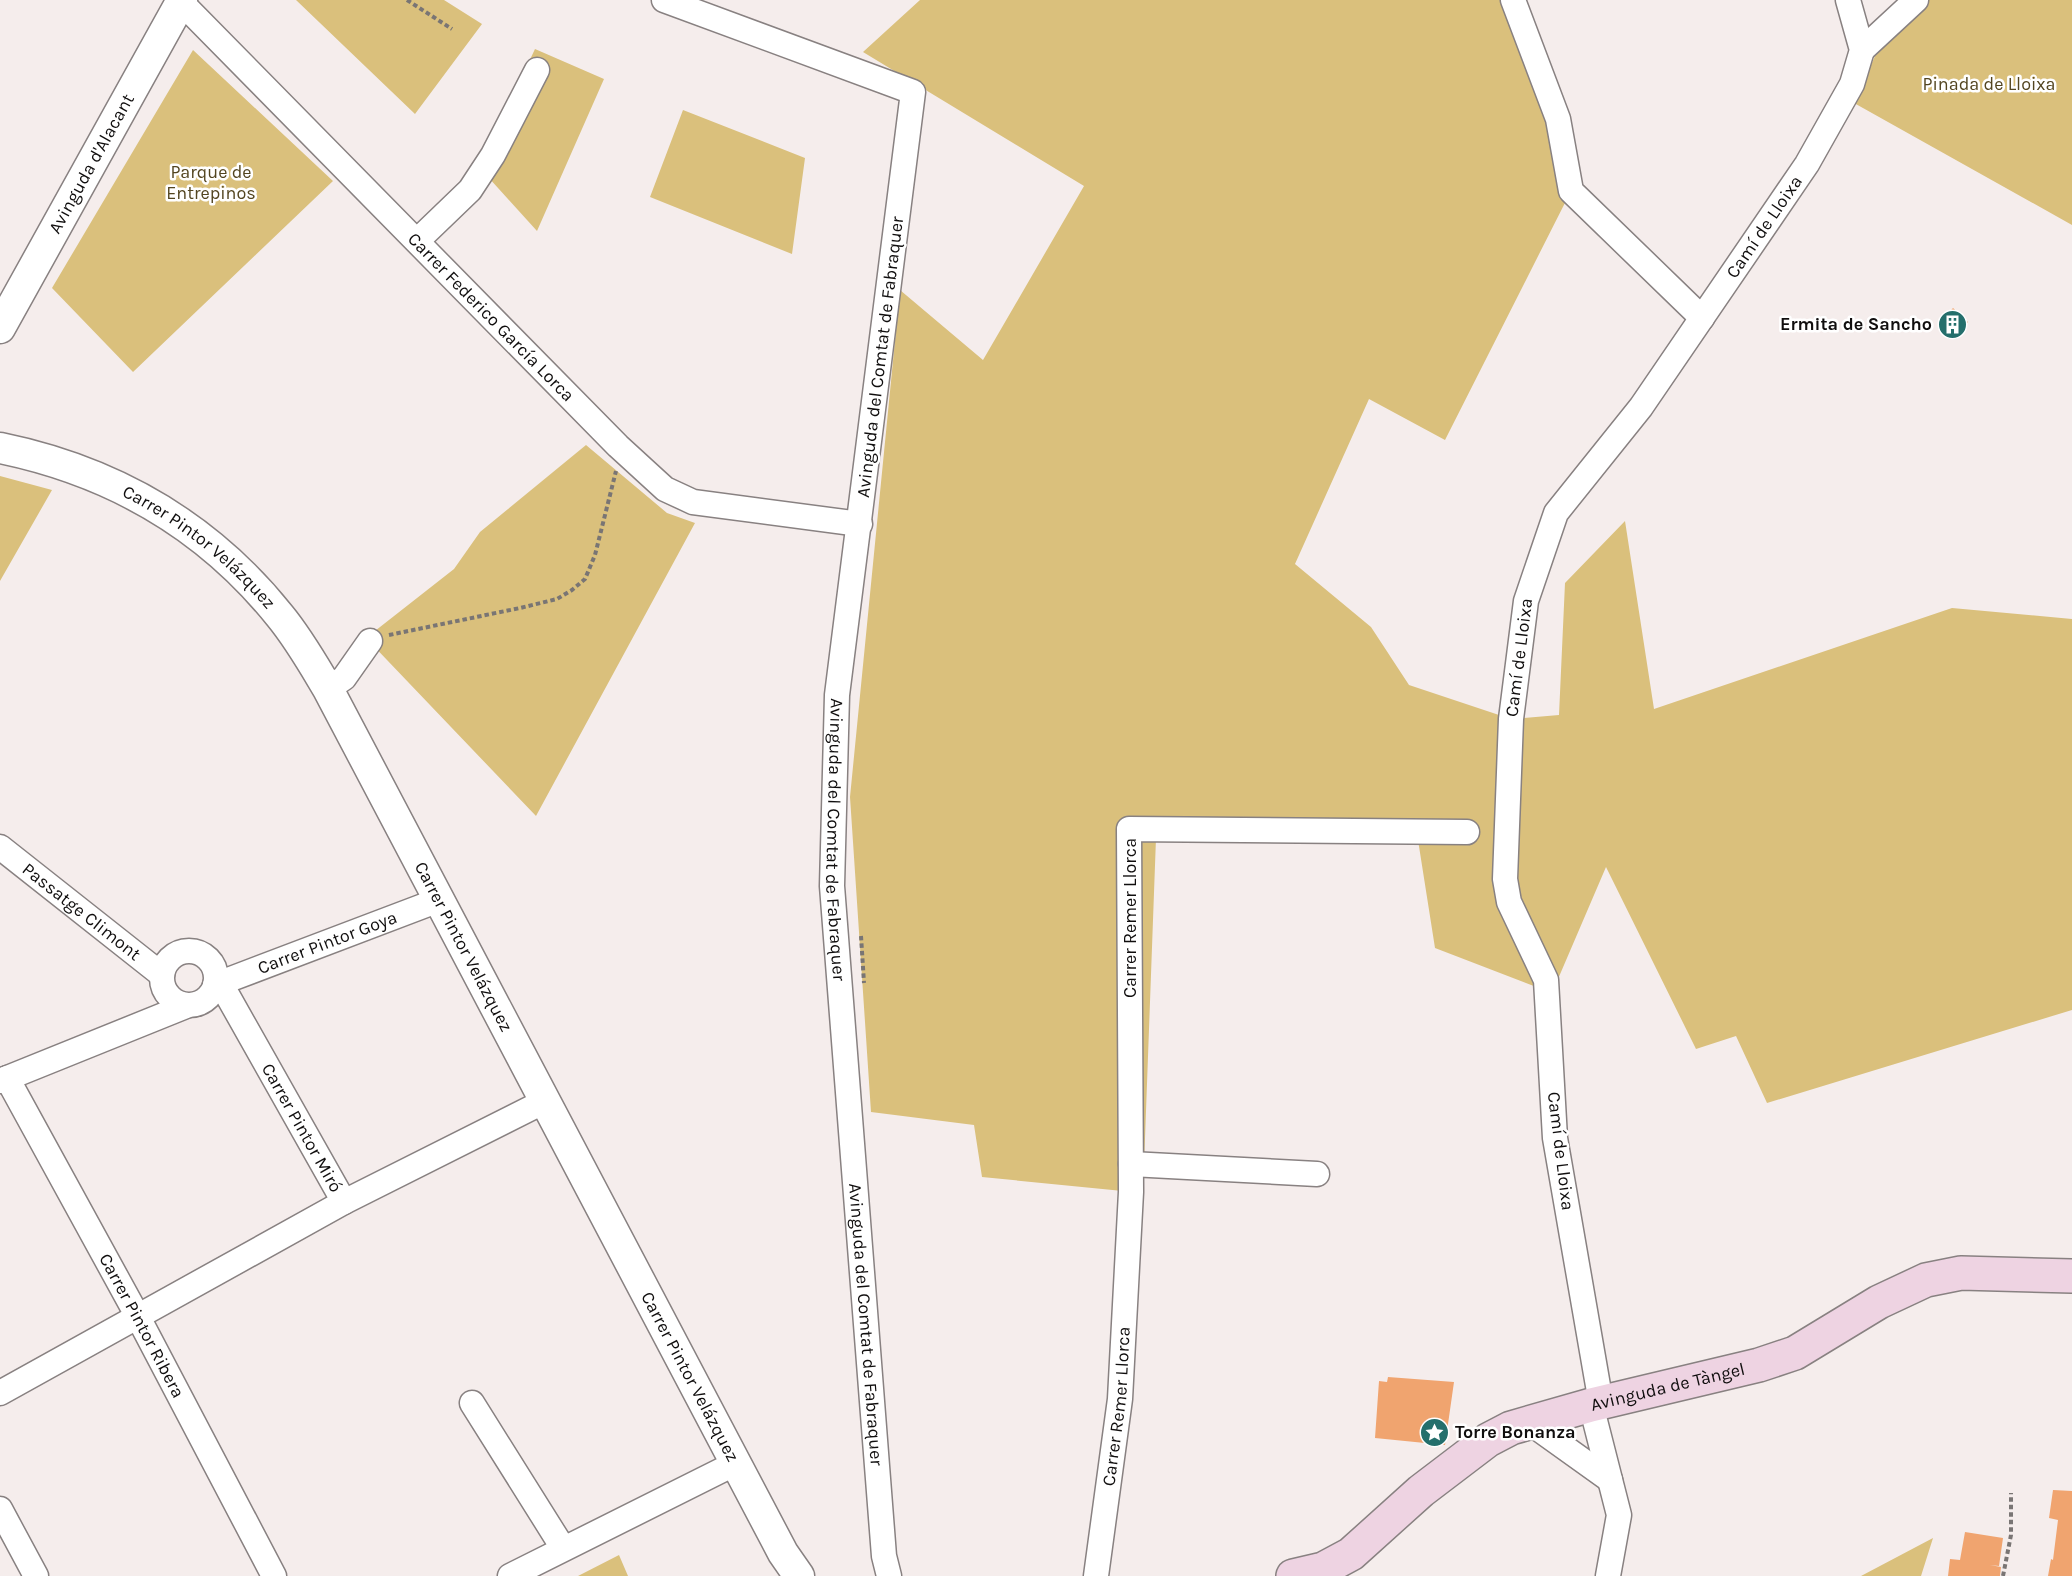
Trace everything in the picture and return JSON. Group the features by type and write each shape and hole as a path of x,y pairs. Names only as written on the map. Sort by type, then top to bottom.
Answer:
{"main road":[{"name":"Avinguda de Tàngel","path":"1293,1576 1323,1569 1352,1554 1421,1491 1480,1446 1511,1428 1596,1404 1759,1365 1795,1353 1879,1302 1926,1280 1961,1274 2072,1276"}],"street":[{"name":"Avinguda del Comtat de Fabraquer","path":"664,0 913,92 837,695 832,886 885,1570"},
{"path":"1513,0 1558,118 1571,191 1702,318"},
{"path":"1848,0 1862,50 1916,0"},
{"name":"Carrer Federico García Lorca","path":"182,1 618,446 665,489 693,502 860,524"},
{"name":"Avinguda d'Alacant","path":"0,328 182,1"},
{"name":"Camí de Lloixa","path":"1608,1576 1619,1515 1596,1404 1555,1138 1546,980 1509,902 1505,879 1511,719 1526,601 1556,513 1641,407 1807,164 1852,84 1862,50"},
{"path":"417,241 470,190 493,155 537,70"},
{"name":"Carrer Pintor Velázquez","path":"0,448 63,464 111,482 176,519 219,552 246,578 301,644 328,689 783,1553 799,1576"},
{"path":"328,689 344,678 370,641"},
{"name":"Carrer Remer Llorca","path":"1096,1576 1120,1399 1131,1164 1129,829 1467,832"},
{"name":"Passatge Climont","path":"0,847 162,975"},
{"name":"Carrer Pintor Goya","path":"218,984 439,900"},
{"path":"4,1079 186,1005 200,1004 210,996 218,984 214,966 208,958 193,951 186,951 172,957 166,964 162,975 168,996 186,1005"},
{"name":"Carrer Pintor Miró","path":"218,984 344,1202 544,1101"},
{"name":"Carrer Pintor Ribera","path":"4,1079 138,1317 274,1576"},
{"path":"1131,1164 1317,1173"},
{"path":"0,1393 344,1202"},
{"path":"472,1403 563,1548"},
{"path":"1529,1422 1610,1480"},
{"path":"510,1576 736,1463"},
{"path":"0,1509 36,1576"}],"path":[{"path":"407,0 452,29"},
{"path":"370,641 384,636 557,599 572,590 585,579 595,555 616,470"},
{"path":"2003,1576 2011,1535 2011,1493"}],"green space":[{"path":"296,0 444,0 482,24 415,114"},
{"path":"920,0 1513,0 1571,191 1445,440 1369,399 1295,564 1371,627 1409,685 1511,719 1559,715 1565,583 1625,521 1654,709 1952,608 2072,619 2072,1010 1767,1103 1736,1036 1696,1049 1606,867 1552,993 1435,948 1418,840 1156,838 1143,1193 982,1177 974,1125 871,1112 850,797 900,290 983,360 1084,186 863,52"},
{"name":"Pinada de Lloixa","path":"1921,0 2072,0 2072,225 1854,103 1875,56"},
{"path":"535,49 604,79 537,231 479,167"},
{"name":"Parque de Entrepinos","path":"193,50 333,181 133,372 52,288"},
{"path":"683,110 805,158 792,254 650,197"},
{"path":"586,445 667,513 695,523 536,816 366,638 454,569 480,532"},
{"path":"0,476 52,490 0,581"},
{"path":"1933,1538 1921,1576 1861,1576"},
{"path":"619,1555 628,1576 578,1576"}],"building":[{"name":"Ermita de Sancho","path":"1953,308 1968,322 1954,338 1938,325"},
{"path":"1388,1377 1454,1382 1445,1445 1375,1438 1379,1381 1387,1382"},
{"path":"2053,1490 2072,1491 2072,1576 2048,1576 2051,1559 2053,1560 2058,1520 2049,1518"},
{"path":"1965,1532 2003,1538 1999,1566 1990,1565 2001,1567 2000,1576 1948,1576 1950,1559 1960,1560"}],"place":[{"name":"Ermita de Sancho","path":"1953,324"},
{"name":"Torre Bonanza","path":"1434,1432"}]}
